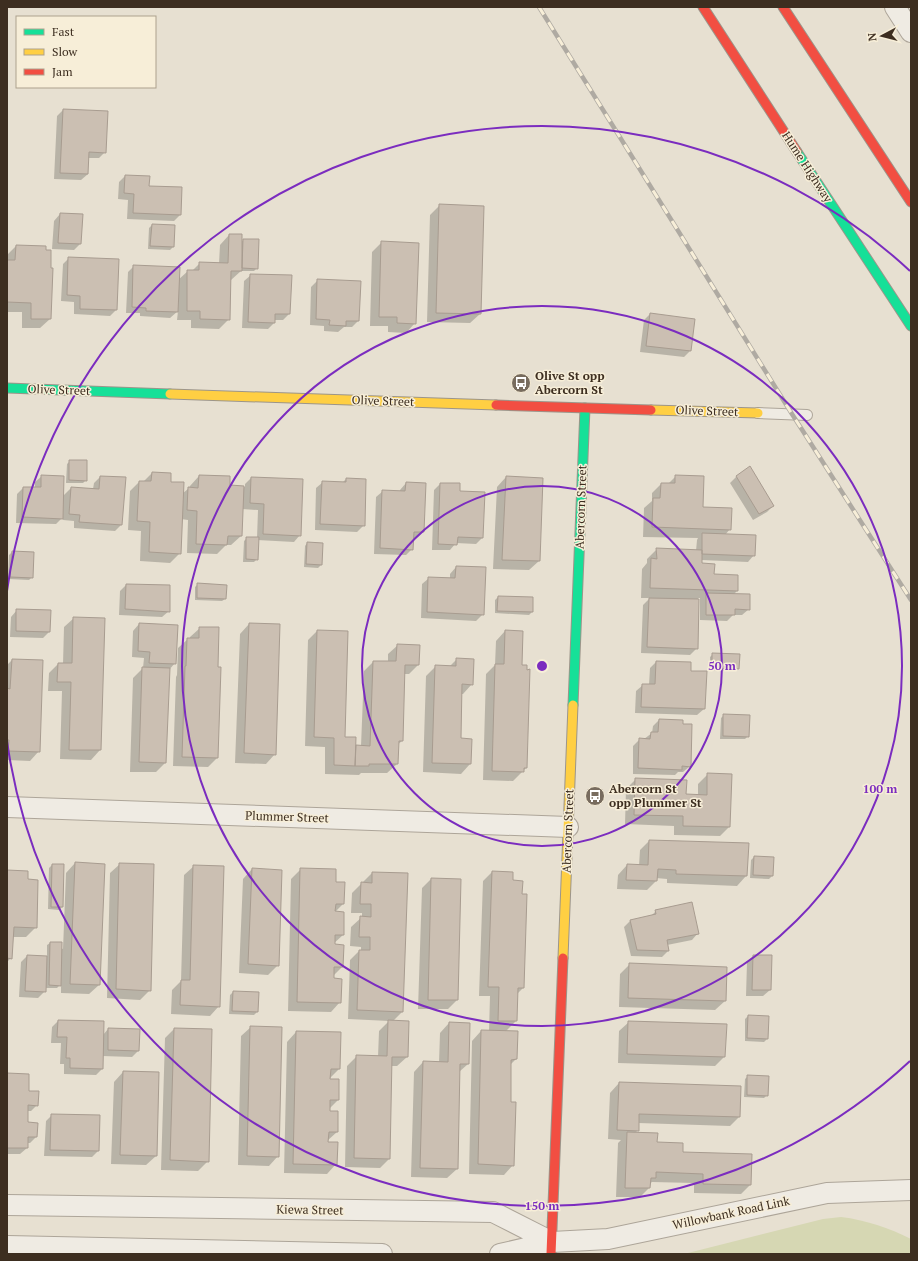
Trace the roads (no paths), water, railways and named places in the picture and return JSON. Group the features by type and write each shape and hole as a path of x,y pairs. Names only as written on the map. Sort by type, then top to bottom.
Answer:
{"main road":[{"name":"Hume Highway","path":"703,7 911,326"},
{"path":"783,7 911,202"},
{"name":"Olive Street","path":"7,388 758,413"},
{"name":"Abercorn Street","path":"551,1248 585,408"}],"street":[{"path":"895,7 911,32"},
{"name":"Plummer Street","path":"7,807 568,827"},
{"name":"Willowbank Road Link","path":"551,1248 608,1239 827,1193 911,1190"},
{"name":"Kiewa Street","path":"7,1205 493,1212 551,1248"},
{"path":"7,1246 382,1254"},
{"path":"500,1254 551,1248"}],"lane":[{"path":"758,413 807,415"}],"railway":[{"path":"539,7 792,414 911,600"}],"place":[{"name":"Olive St opp Abercorn St","path":"521,383"},
{"name":"Abercorn St opp Plummer St","path":"595,796"}]}
